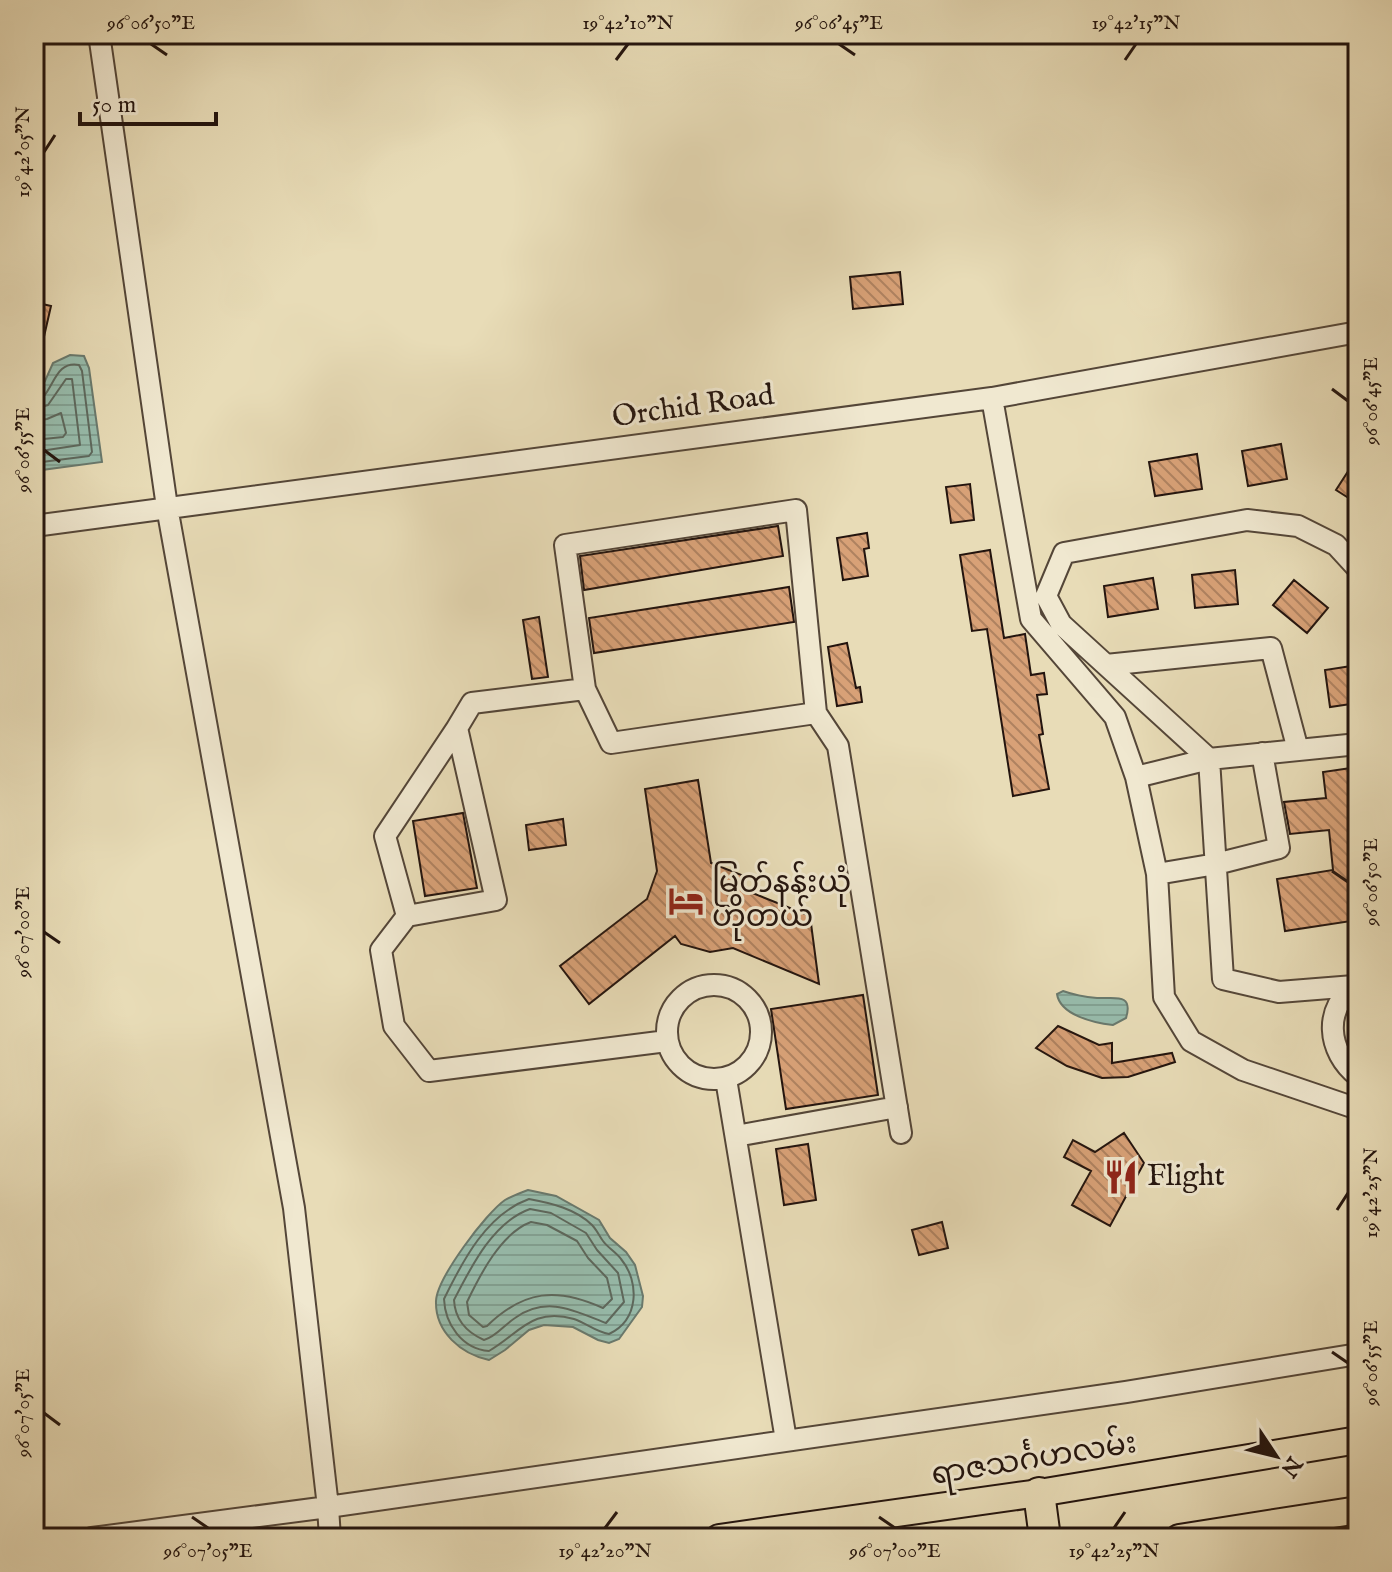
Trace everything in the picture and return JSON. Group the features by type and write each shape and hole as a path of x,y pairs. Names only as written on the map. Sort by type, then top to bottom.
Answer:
{"highway":[{"path":"1039,1493 1045,1538"}],"main road":[{"name":"ရာဇသင်္ဂဟလမ်း","path":"719,1538 1039,1493 1358,1440"},
{"path":"1179,1538 1315,1527 1358,1510"}],"street":[{"path":"99,34 167,507 294,1208 330,1538"},
{"name":"Orchid Road","path":"34,526 992,398 1358,332"},
{"path":"992,398 1031,619 1115,717 1136,777 1157,874 1164,997 1191,1041 1243,1070 1358,1109"},
{"path":"816,713 611,743 585,689 565,545 796,510 816,713 838,746 901,1133"},
{"path":"1356,985 1279,992 1223,979 1209,759 1061,624 1046,596 1064,553 1247,520 1298,526 1336,545 1358,569"},
{"path":"1106,665 1271,648 1298,750"},
{"path":"407,916 385,836 472,703 585,689"},
{"path":"457,728 496,900 407,916 381,950 394,1026 429,1071 667,1041"},
{"path":"1136,777 1209,759 1358,744"},
{"path":"1157,874 1216,864 1279,848 1262,753"},
{"path":"710,985 726,986 752,1002 762,1032 760,1048 752,1061 726,1079 710,1080 682,1068 672,1055 667,1041 667,1025 672,1010 682,997 710,985"},
{"path":"1356,985 1342,998 1334,1014 1332,1031 1335,1049 1344,1064 1358,1076"},
{"path":"726,1079 786,1440"},
{"path":"736,1136 897,1107"},
{"path":"92,1538 1126,1392 1358,1354"}],"water":[{"path":"70,355 84,356 89,368 102,462 34,471 34,395 53,363"},
{"path":"1063,991 1125,1001 1128,1010 1126,1018 1113,1025 1079,1017 1059,1001 1057,994"},
{"path":"528,1190 556,1196 599,1220 610,1238 635,1265 643,1296 642,1307 619,1339 609,1343 573,1327 544,1325 529,1330 489,1360 469,1353 445,1332 436,1301 453,1262 497,1207"}],"building":[{"path":"900,272 903,304 853,309 850,277"},
{"path":"34,302 51,306 40,354 34,353"},
{"path":"1281,444 1287,479 1248,486 1242,451"},
{"path":"1197,454 1202,489 1155,496 1149,462"},
{"path":"1358,456 1358,504 1336,490"},
{"path":"970,484 974,520 951,523 946,487"},
{"path":"778,526 783,556 584,590 580,556"},
{"path":"867,533 869,548 864,549 868,576 843,580 837,538"},
{"path":"990,550 1004,638 1025,634 1031,675 1044,673 1047,694 1037,695 1043,734 1039,735 1049,789 1013,796 987,629 972,631 960,555"},
{"path":"1235,570 1238,604 1195,608 1192,575"},
{"path":"1153,578 1158,609 1108,617 1104,586"},
{"path":"1294,580 1328,608 1307,633 1273,605"},
{"path":"789,587 794,622 594,653 589,618"},
{"path":"539,617 548,677 532,679 523,620"},
{"path":"847,643 862,702 837,706 828,647"},
{"path":"1358,665 1358,703 1330,707 1325,670"},
{"path":"1358,767 1358,920 1285,931 1277,879 1333,870 1329,830 1290,834 1284,802 1326,798 1323,772"},
{"path":"698,780 711,863 744,876 740,888 810,916 819,984 733,948 710,952 681,944 675,936 589,1004 560,966 647,899 657,871 645,789"},
{"path":"463,813 477,888 425,896 413,821"},
{"path":"563,819 566,845 529,850 526,825"},
{"path":"863,995 878,1095 786,1109 771,1009"},
{"path":"1058,1026 1099,1045 1112,1043 1112,1063 1172,1053 1175,1062 1128,1077 1102,1078 1067,1066 1036,1048"},
{"path":"1124,1133 1144,1163 1110,1226 1072,1205 1091,1171 1064,1157 1073,1140 1095,1152"},
{"path":"808,1144 816,1200 784,1205 776,1149"},
{"path":"942,1222 948,1248 919,1255 912,1230"}],"place":[{"name":"မြတ်နန်းယုံ ဟိုတယ်","path":"686,901"},
{"name":"Flight","path":"1121,1177"}]}
